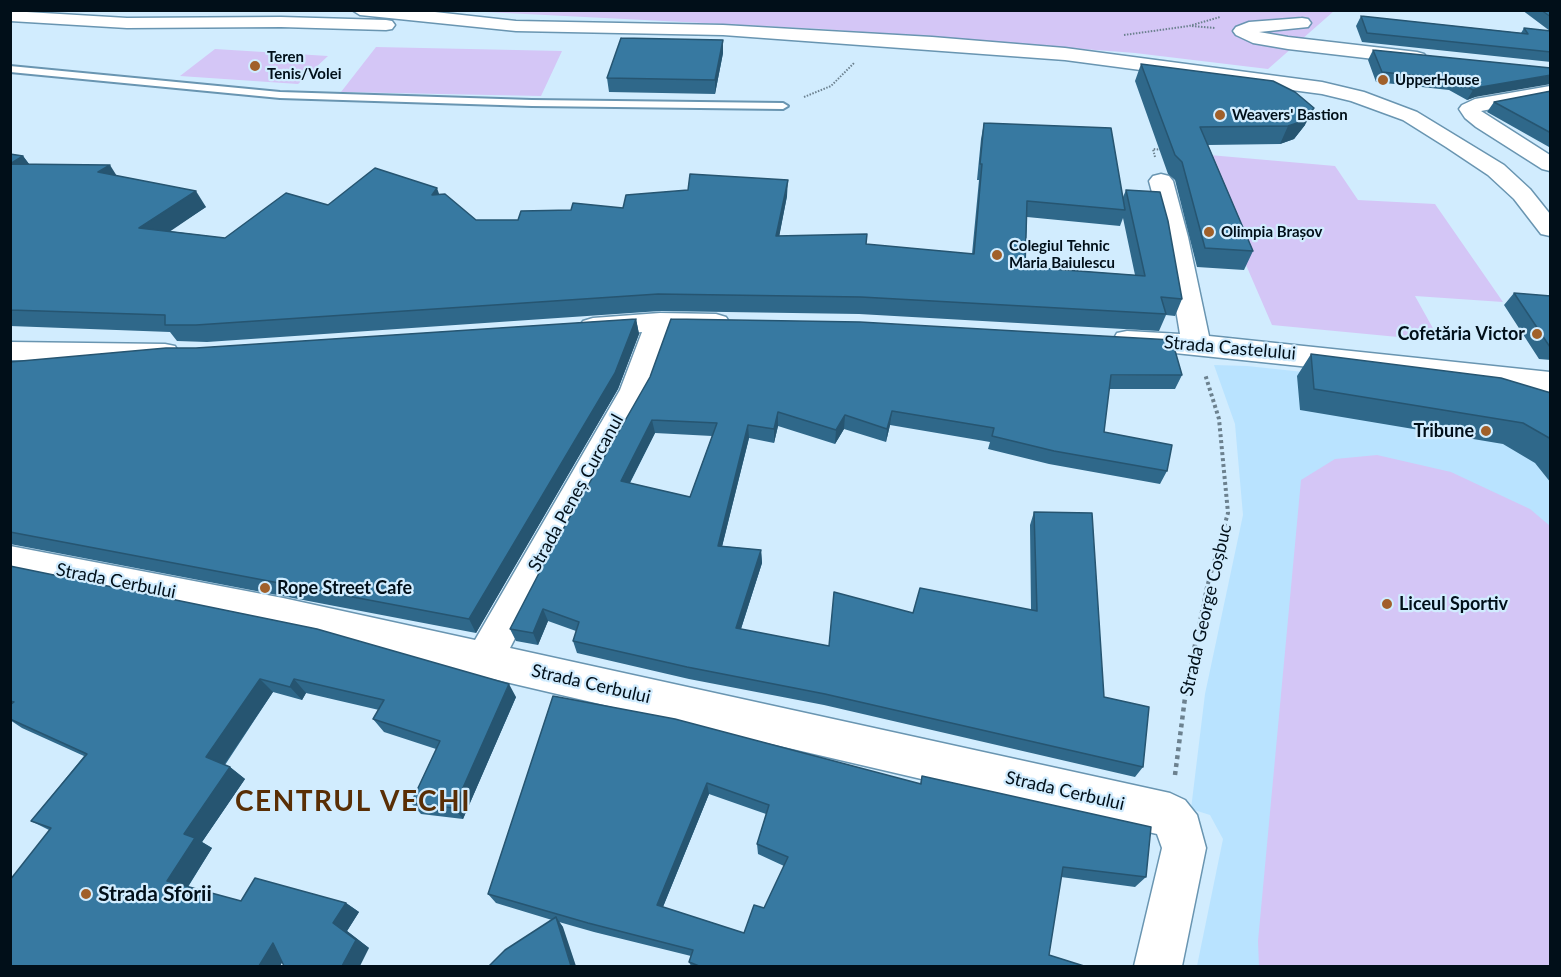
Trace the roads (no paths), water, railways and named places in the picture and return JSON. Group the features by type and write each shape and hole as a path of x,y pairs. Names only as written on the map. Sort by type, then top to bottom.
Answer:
{"street":[{"path":"360,10 516,26"},
{"path":"10,16 127,23 281,22 723,30 954,45 1165,66 1322,88 1357,96 1410,116 1497,170 1522,194 1551,229"},
{"path":"1302,23 1249,27 1242,31 1260,39 1433,59"},
{"path":"1551,92 1482,102 1469,108 1472,114 1483,123 1551,164"},
{"path":"1161,181 1176,237 1196,344"},
{"path":"572,329 660,322 742,323"},
{"name":"Strada Peneș Curcanul","path":"484,660 541,554 635,390 660,322"},
{"name":"Strada Castelului","path":"1104,339 1196,344 1551,382"},
{"path":"10,351 196,353"},
{"name":"Strada Cerbului","path":"10,560 283,614 1170,815 1181,831 1184,848 1158,966"}],"lane":[{"path":"10,69 280,95 532,103 783,106"}],"place":[{"name":"Teren Tenis/Volei","path":"255,66"},
{"name":"UpperHouse","path":"1383,80"},
{"name":"Weavers' Bastion","path":"1220,115"},
{"name":"Olimpia Brașov","path":"1209,232"},
{"name":"Colegiul Tehnic Maria Baiulescu","path":"997,255"},
{"name":"Cofetăria Victor","path":"1537,334"},
{"name":"Tribune","path":"1486,431"},
{"name":"Rope Street Cafe","path":"265,588"},
{"name":"Liceul Sportiv","path":"1387,604"},
{"name":"Strada Sforii","path":"86,894"}],"district":[{"name":"CENTRUL VECHI","path":"353,802"}]}
